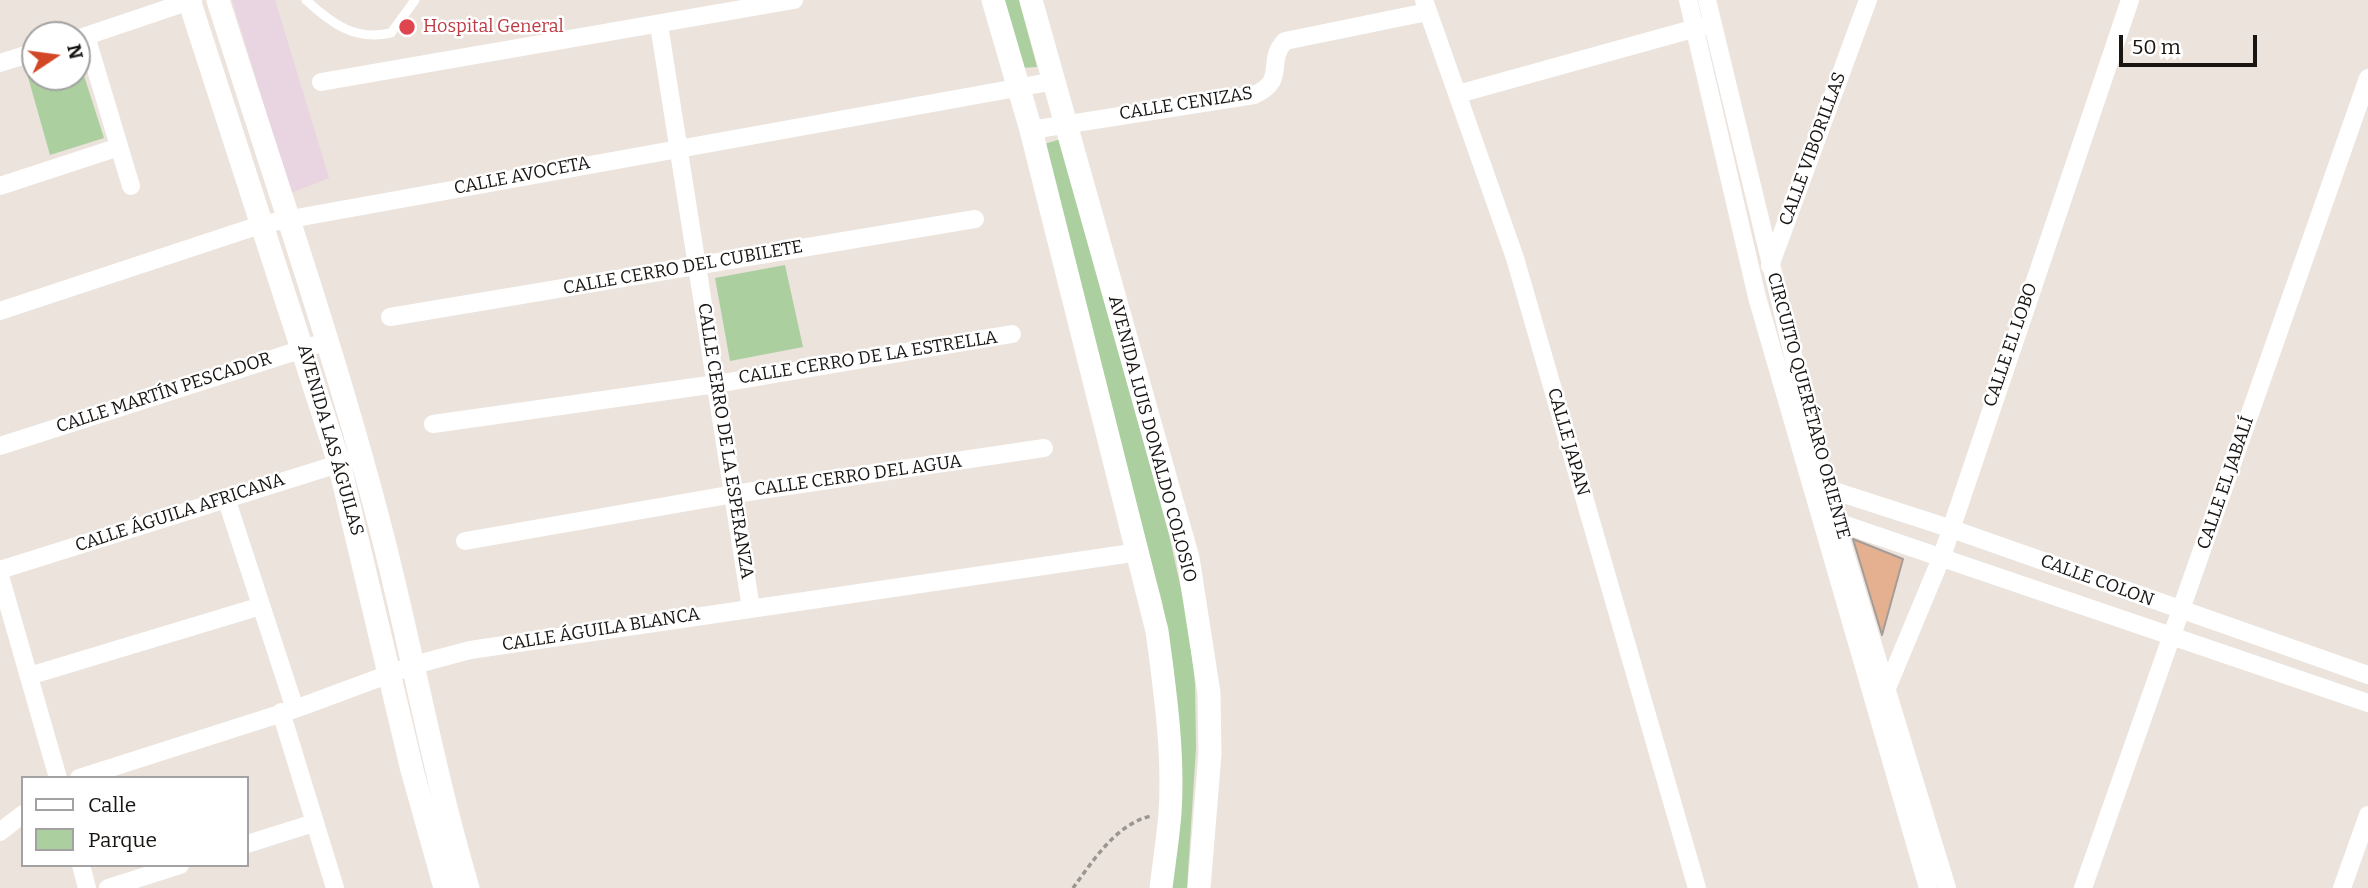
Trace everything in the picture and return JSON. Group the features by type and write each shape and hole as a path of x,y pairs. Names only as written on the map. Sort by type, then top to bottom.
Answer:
{"street":[{"name":"AVENIDA LAS ÁGUILAS","path":"191,0 304,348 349,460 414,665 432,763 468,888"},
{"path":"91,34 191,0"},
{"name":"AVENIDA LAS ÁGUILAS","path":"218,0 328,341 391,674 412,770 444,888"},
{"path":"321,82 794,0"},
{"path":"993,0 1031,130 1157,631 1165,697 1170,812 1161,888"},
{"name":"AVENIDA LUIS DONALDO COLOSIO","path":"1031,0 1188,558 1209,694 1210,754 1199,888"},
{"name":"CIRCUITO QUERÉTARO ORIENTE","path":"1688,0 1705,26 1771,264 1818,485"},
{"name":"CIRCUITO QUERÉTARO ORIENTE","path":"1707,0 1705,26 1757,298 1828,519 1928,888"},
{"name":"CALLE VIBORILLAS","path":"1757,298 1868,0"},
{"name":"CALLE EL LOBO","path":"1887,688 1942,556 1949,528 2130,0"},
{"name":"CALLE JAPAN","path":"1425,6 1458,94 1518,272 1698,888"},
{"name":"CALLE CENIZAS","path":"1031,130 1254,95 1267,89 1274,81 1277,50 1285,41 1425,6"},
{"name":"CALLE CERRO DE LA ESPERANZA","path":"659,25 681,146 696,265 751,608"},
{"path":"1458,94 1705,26"},
{"path":"0,63 21,56"},
{"path":"91,66 131,186"},
{"name":"CALLE EL JABALÍ","path":"2083,888 2368,78"},
{"name":"CALLE AVOCETA","path":"0,310 263,224 681,146 1017,86 1055,82"},
{"path":"0,186 119,147"},
{"name":"CALLE CERRO DEL CUBILETE","path":"390,317 975,219"},
{"name":"CALLE CERRO DE LA ESTRELLA","path":"433,424 716,384 1013,334"},
{"name":"CALLE MARTÍN PESCADOR","path":"0,446 328,341"},
{"name":"CALLE CERRO DEL AGUA","path":"465,541 734,494 1044,448"},
{"name":"CALLE ÁGUILA AFRICANA","path":"0,570 349,460"},
{"name":"CALLE COLON","path":"1818,485 1949,528 2181,612 2368,675"},
{"path":"226,498 261,606 314,823 335,888"},
{"name":"CIRCUITO QUERÉTARO ORIENTE","path":"1828,519 1887,688 1947,888"},
{"name":"CALLE COLON","path":"1828,519 2368,703"},
{"name":"CALLE ÁGUILA BLANCA","path":"85,776 288,711 414,665 470,650 1139,552"},
{"path":"0,576 57,776"},
{"path":"29,676 261,606"},
{"path":"2342,888 2368,815"},
{"path":"0,832 21,816"},
{"path":"248,844 314,823"},
{"path":"82,867 87,888"},
{"path":"108,888 174,867"}],"lane":[{"path":"306,0 342,30 378,36 391,33 415,0"}],"path":[{"path":"1073,888 1108,842 1141,818 1170,812"}],"shaded area":[{"path":"232,0 275,0 329,178 291,193"}],"green space":[{"path":"1001,0 1019,0 1037,67 1019,68"},
{"path":"32,91 89,91 104,138 50,155"},
{"path":"1061,139 1169,535 1188,620 1195,684 1196,748 1187,888 1169,888 1174,671 1162,602 1041,145"},
{"path":"785,265 803,347 730,361 715,278"}],"building":[{"path":"1853,539 1903,559 1882,635"}],"place":[{"name":"Hospital General","path":"407,27"}]}
